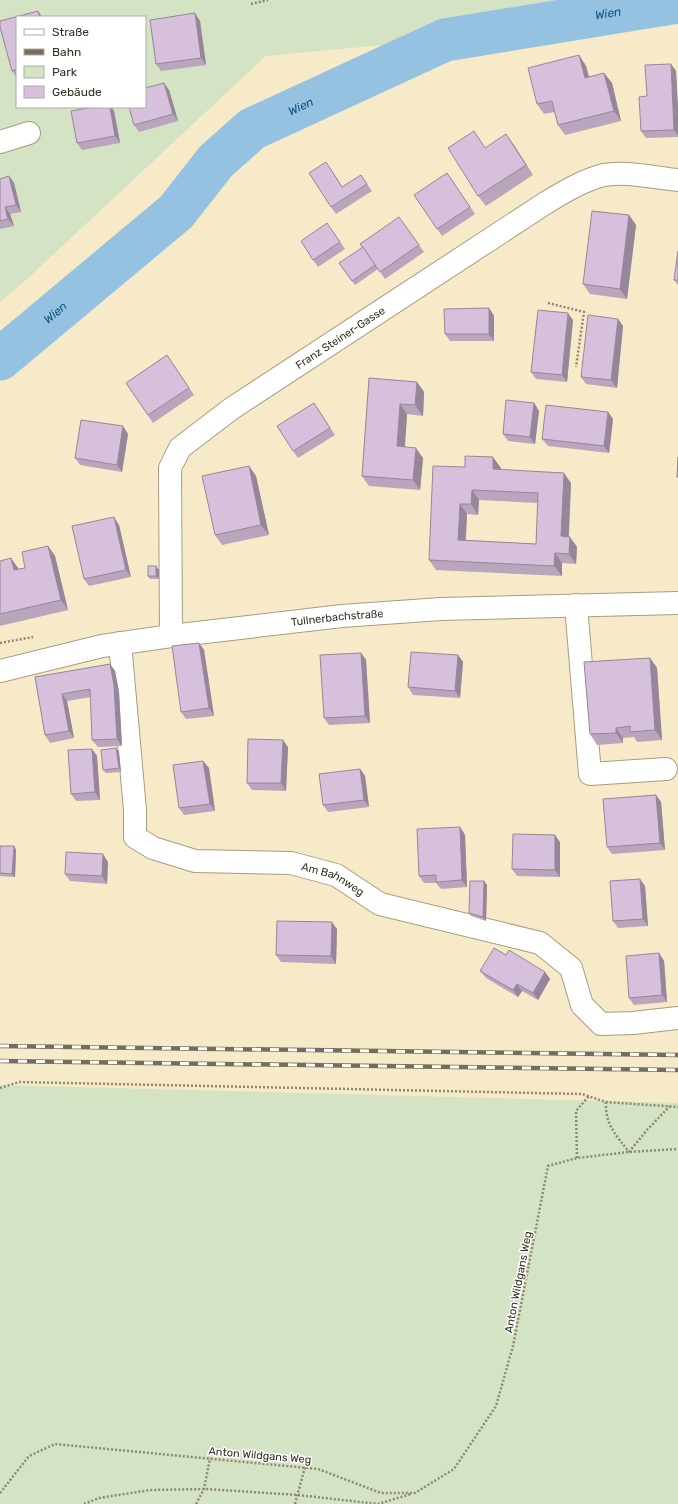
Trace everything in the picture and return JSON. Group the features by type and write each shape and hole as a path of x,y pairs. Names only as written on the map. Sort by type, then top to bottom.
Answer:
{"street":[{"path":"0,142 29,132"},
{"name":"Franz Steiner-Gasse","path":"171,636 170,468 180,448 231,409 544,204 576,185 602,176 627,174 678,180"},
{"name":"Tullnerbachstraße","path":"0,671 120,643 342,616 441,609 678,603"},
{"path":"576,605 590,774 666,769"},
{"name":"Am Bahnweg","path":"120,643 135,810 135,837 153,848 195,861 290,863 336,876 380,904 540,943 571,968 582,1005 601,1024 634,1023 678,1018"}],"path":[{"path":"251,4 268,0"},
{"path":"548,303 584,312 576,367"},
{"path":"0,1088 19,1082 582,1094 606,1102 678,1107"},
{"path":"589,1096 576,1111 577,1158 629,1152 678,1149"},
{"path":"606,1102 605,1113 611,1130 629,1152"},
{"path":"629,1152 647,1130 670,1106"},
{"name":"Anton Wildgans Weg","path":"0,1493 29,1456 55,1444 305,1467 318,1469 381,1494 414,1493 454,1469 496,1406 513,1346 548,1166 577,1158"},
{"path":"196,1504 204,1490 210,1458"},
{"path":"295,1504 305,1467"},
{"path":"84,1504 99,1498 150,1490 204,1490 298,1495 378,1504 414,1493"}],"green space":[{"path":"0,0 678,0 678,17 266,56 27,279 0,302"},
{"path":"0,1085 678,1103 678,1504 0,1504"}],"building":[{"path":"38,11 40,16 19,16"},
{"path":"195,13 201,58 156,64 150,20"},
{"path":"16,17 16,69 12,71 0,27 0,21"},
{"path":"579,55 585,78 604,73 614,111 558,125 552,101 537,104 528,68"},
{"path":"671,64 674,130 641,131 639,97 647,96 645,65"},
{"path":"164,83 173,114 134,125 129,108 146,108 146,88"},
{"path":"88,108 110,108 115,136 77,143 71,111"},
{"path":"474,131 485,148 506,134 526,165 478,196 448,148"},
{"path":"326,162 342,187 361,175 367,184 331,207 309,173"},
{"path":"447,173 470,207 437,229 414,195"},
{"path":"9,176 16,205 5,207 8,219 0,221 0,179"},
{"path":"592,211 629,215 620,289 583,284"},
{"path":"399,217 419,245 380,272 360,244"},
{"path":"327,223 340,242 313,260 301,241"},
{"path":"363,247 375,265 352,281 339,263"},
{"path":"678,251 678,280 674,280"},
{"path":"489,308 489,334 445,334 444,309"},
{"path":"538,310 568,313 562,375 531,372"},
{"path":"588,315 618,319 611,380 581,377"},
{"path":"167,355 189,388 148,415 126,383"},
{"path":"369,378 417,382 415,405 400,404 397,446 416,448 413,480 362,476"},
{"path":"506,400 534,403 530,437 503,434"},
{"path":"314,403 330,428 293,451 277,426"},
{"path":"546,405 608,412 604,446 542,439"},
{"path":"81,420 123,426 117,465 75,458"},
{"path":"465,456 493,457 493,469 564,473 561,536 570,537 569,554 555,553 554,566 429,560 433,466 465,467","holes":["472,490 538,493 536,544 458,540 460,504 471,504"]},
{"path":"249,466 261,525 215,535 202,476"},
{"path":"114,517 126,570 84,579 72,526"},
{"path":"48,546 61,600 0,614 0,561 11,558 14,570 25,568 22,552"},
{"path":"148,566 156,566 156,576 148,576"},
{"path":"199,643 209,708 181,712 172,646"},
{"path":"411,652 458,655 455,691 408,687"},
{"path":"361,653 365,716 324,718 320,655"},
{"path":"650,658 655,730 630,732 630,726 616,728 616,733 590,734 584,662"},
{"path":"110,664 114,685 117,739 92,740 90,689 62,694 69,731 45,735 35,677"},
{"path":"248,739 283,740 281,783 247,783"},
{"path":"116,748 119,768 103,770 101,750"},
{"path":"92,749 95,792 71,794 68,750"},
{"path":"203,761 210,804 179,808 173,765"},
{"path":"360,769 364,800 323,805 319,774"},
{"path":"656,795 660,843 607,847 603,799"},
{"path":"460,827 462,880 436,882 436,875 419,876 417,829"},
{"path":"513,834 555,835 555,870 512,869"},
{"path":"0,846 14,846 12,874 0,873"},
{"path":"66,852 103,854 102,876 65,874"},
{"path":"640,879 643,919 613,921 610,881"},
{"path":"470,881 484,881 483,917 469,913"},
{"path":"277,921 332,922 331,956 276,955"},
{"path":"494,948 506,955 509,950 545,972 533,993 517,984 513,990 480,971"},
{"path":"659,953 662,995 629,998 626,956"}],"waterway":[{"name":"Wien","path":"645,8 648,0"},
{"name":"Wien","path":"0,359 176,212 216,161 252,129 445,40 678,2"}],"railway":[{"path":"0,1046 678,1055"},
{"path":"0,1061 678,1070"}]}
